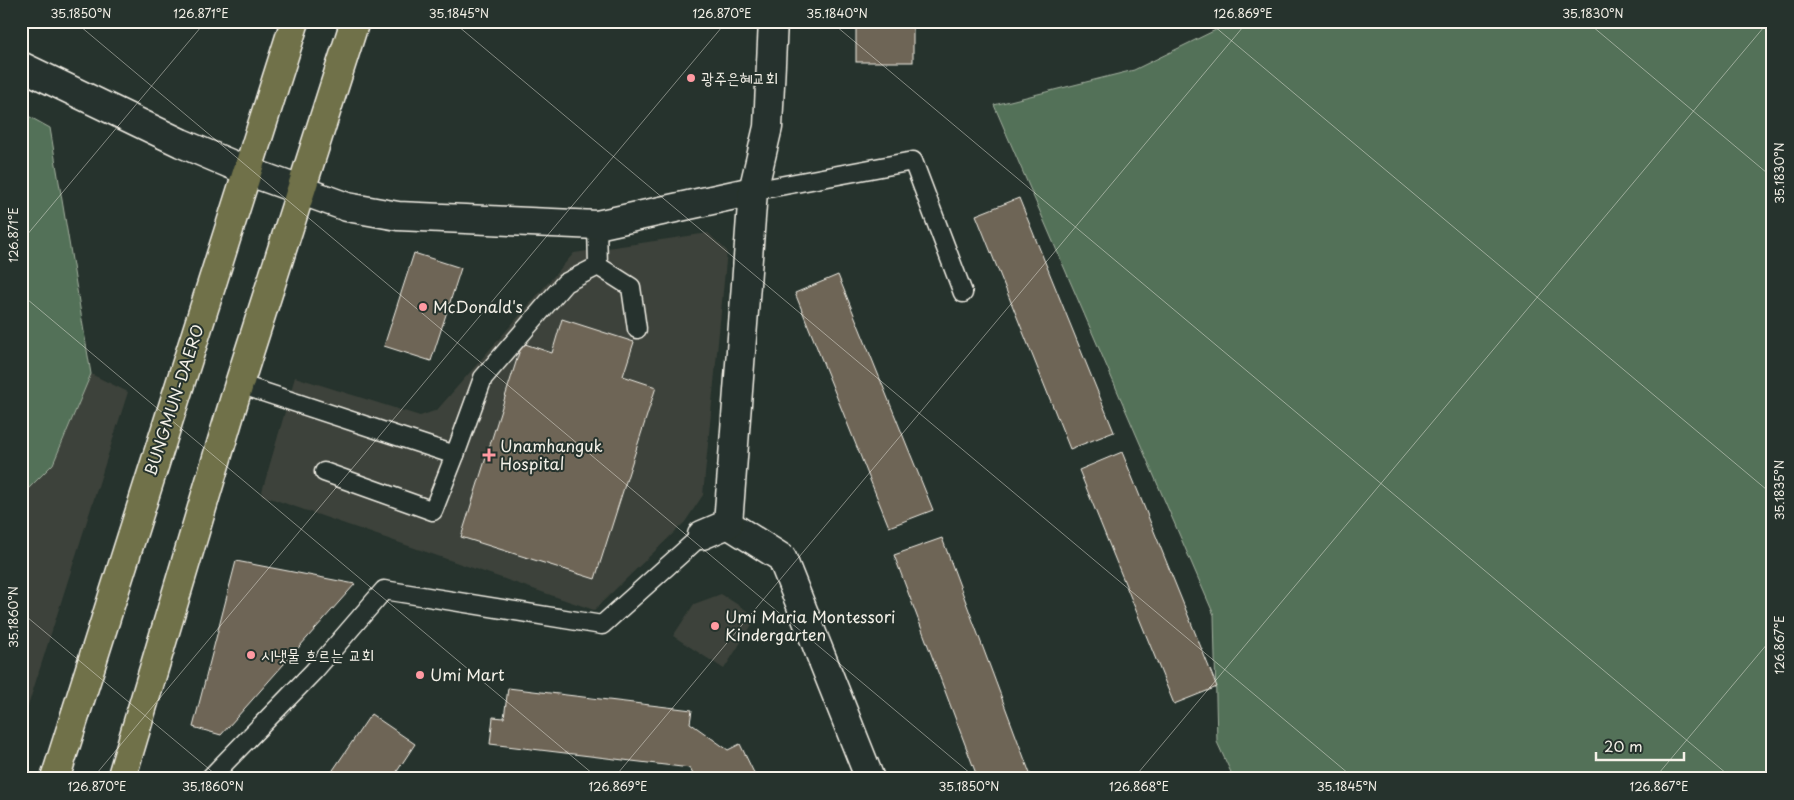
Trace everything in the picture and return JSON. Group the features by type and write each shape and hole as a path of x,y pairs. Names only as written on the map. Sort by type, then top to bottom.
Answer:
{"main road":[{"name":"BUNGMUN-DAERO","path":"55,779 295,21"},
{"path":"121,779 240,384 356,21"}],"street":[{"path":"728,524 754,191 768,127 773,21"},
{"path":"21,66 181,143 247,171 346,207 398,216 597,224 754,191"},
{"path":"702,535 728,524"},
{"path":"728,524 782,558 870,779"}],"lane":[{"path":"754,191 913,161 963,292"},
{"path":"597,224 598,266"},
{"path":"598,266 631,287 637,329"},
{"path":"324,472 433,511 483,378 565,283 598,266"},
{"path":"240,384 455,455"},
{"path":"209,779 314,671 384,590 602,625 702,535"}],"shaded area":[{"name":"Unamhanguk Hospital","path":"708,233 727,251 703,495 685,522 594,610 261,495 295,377 420,416 437,410 574,253"},
{"path":"91,374 128,392 21,728 21,496 53,464"},
{"name":"Umi Maria Montessori Kindergarten","path":"721,594 757,617 724,669 673,636 694,604"}],"green space":[{"path":"1234,21 1773,21 1773,779 1234,779 1217,742 1214,615 994,105 1134,70"},
{"path":"21,112 50,128 91,374 53,464 21,496"}],"building":[{"path":"856,21 913,21 913,62 856,62"},
{"path":"1019,198 1114,432 1070,449 976,215"},
{"name":"McDonald's","path":"414,253 461,268 431,361 384,346"},
{"path":"838,275 933,510 889,527 795,293"},
{"path":"562,319 634,342 623,376 656,387 595,579 461,537 522,343 552,353"},
{"path":"1122,452 1217,687 1174,704 1079,470"},
{"path":"942,538 1032,779 978,779 894,555"},
{"name":"시냇물 흐르는 교회","path":"236,561 355,584 221,735 193,727"},
{"path":"508,688 692,710 690,723 728,750 740,744 757,779 695,779 690,768 490,744 493,717 504,718"},
{"path":"371,714 415,744 392,779 327,779"}],"place":[{"name":"광주은혜교회","path":"691,78"},
{"name":"McDonald's","path":"423,307"},
{"name":"Unamhanguk Hospital","path":"489,455"},
{"name":"Umi Maria Montessori Kindergarten","path":"715,626"},
{"name":"시냇물 흐르는 교회","path":"251,655"},
{"name":"Umi Mart","path":"420,675"}]}
